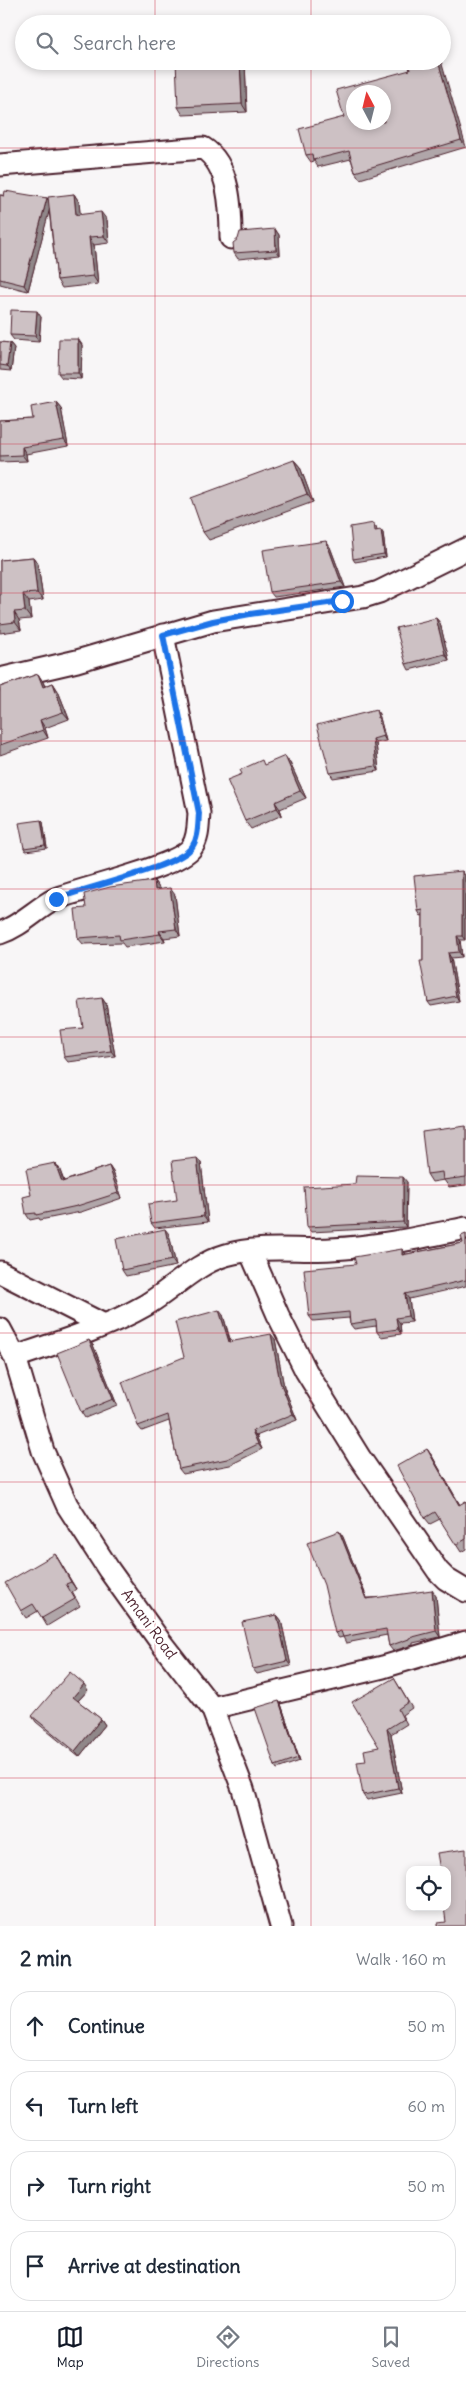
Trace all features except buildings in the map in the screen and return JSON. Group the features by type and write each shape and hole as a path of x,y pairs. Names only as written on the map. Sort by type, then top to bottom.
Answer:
{"street":[{"path":"0,165 203,148 216,160 228,192 230,238"},
{"path":"0,679 77,661 163,635 241,616 362,597 379,592 466,549"},
{"path":"0,933 20,924 42,906 56,899 147,870 181,856 192,848 197,837 199,813 163,635"},
{"path":"15,1357 146,1305 199,1266 211,1260 250,1251 331,1249 375,1245 466,1228"},
{"path":"250,1251 278,1315 306,1371 360,1458 438,1571 446,1579 466,1591"},
{"path":"0,1272 102,1324"},
{"name":"Amani Road","path":"0,1329 15,1357 43,1451 67,1506 156,1636 212,1708 243,1790 281,1926"},
{"path":"212,1708 383,1667 466,1642"}],"route":[{"path":"56,899 147,870 181,856 192,848 197,837 199,813 184,731 163,635 213,621 286,608 342,601"}]}
